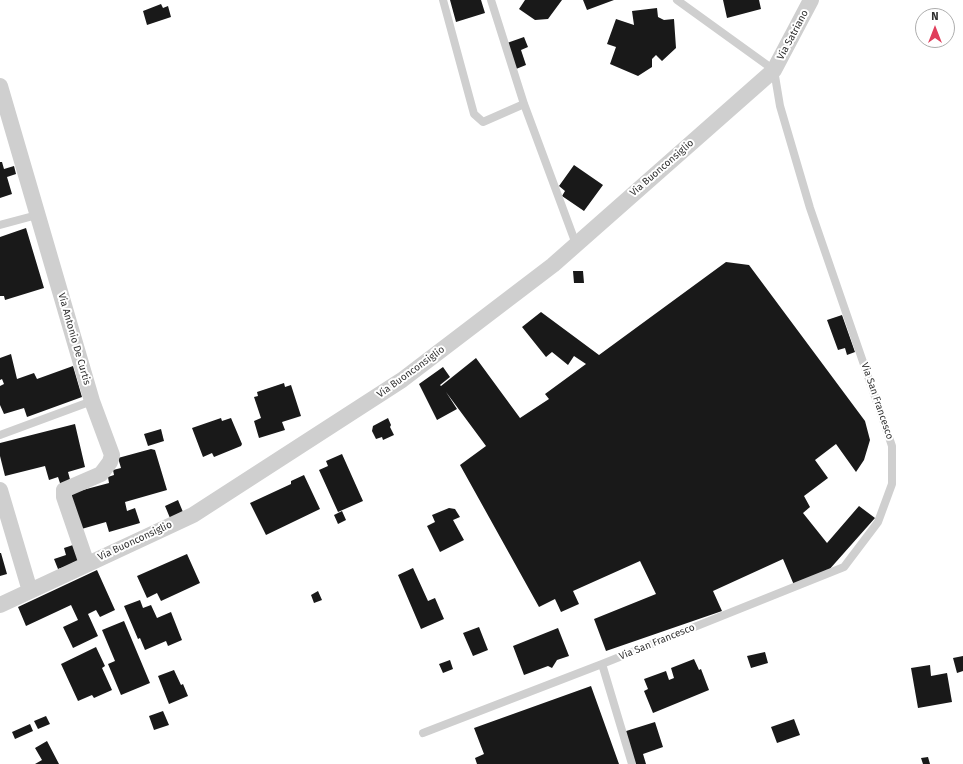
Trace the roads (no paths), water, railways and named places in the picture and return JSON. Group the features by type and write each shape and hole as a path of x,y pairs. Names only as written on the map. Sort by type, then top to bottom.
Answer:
{"street":[{"name":"Via Satriano","path":"774,70 811,0"},
{"name":"Via Buonconsiglio","path":"0,605 193,515 402,380 553,265 774,70"},
{"name":"Via Antonio De Curtis","path":"0,86 92,401 112,455 110,462 101,474 64,490 64,497 87,564"},
{"path":"0,490 30,591"}],"lane":[{"path":"443,0 474,114 483,122 524,104"},
{"path":"491,0 524,104 576,244"},
{"path":"677,0 774,70"},
{"name":"Via San Francesco","path":"422,733 602,664 844,567 878,522 892,484 892,446 810,208 780,106 774,70"},
{"path":"0,225 38,215"},
{"path":"0,435 92,401"},
{"path":"602,664 632,764"}]}
